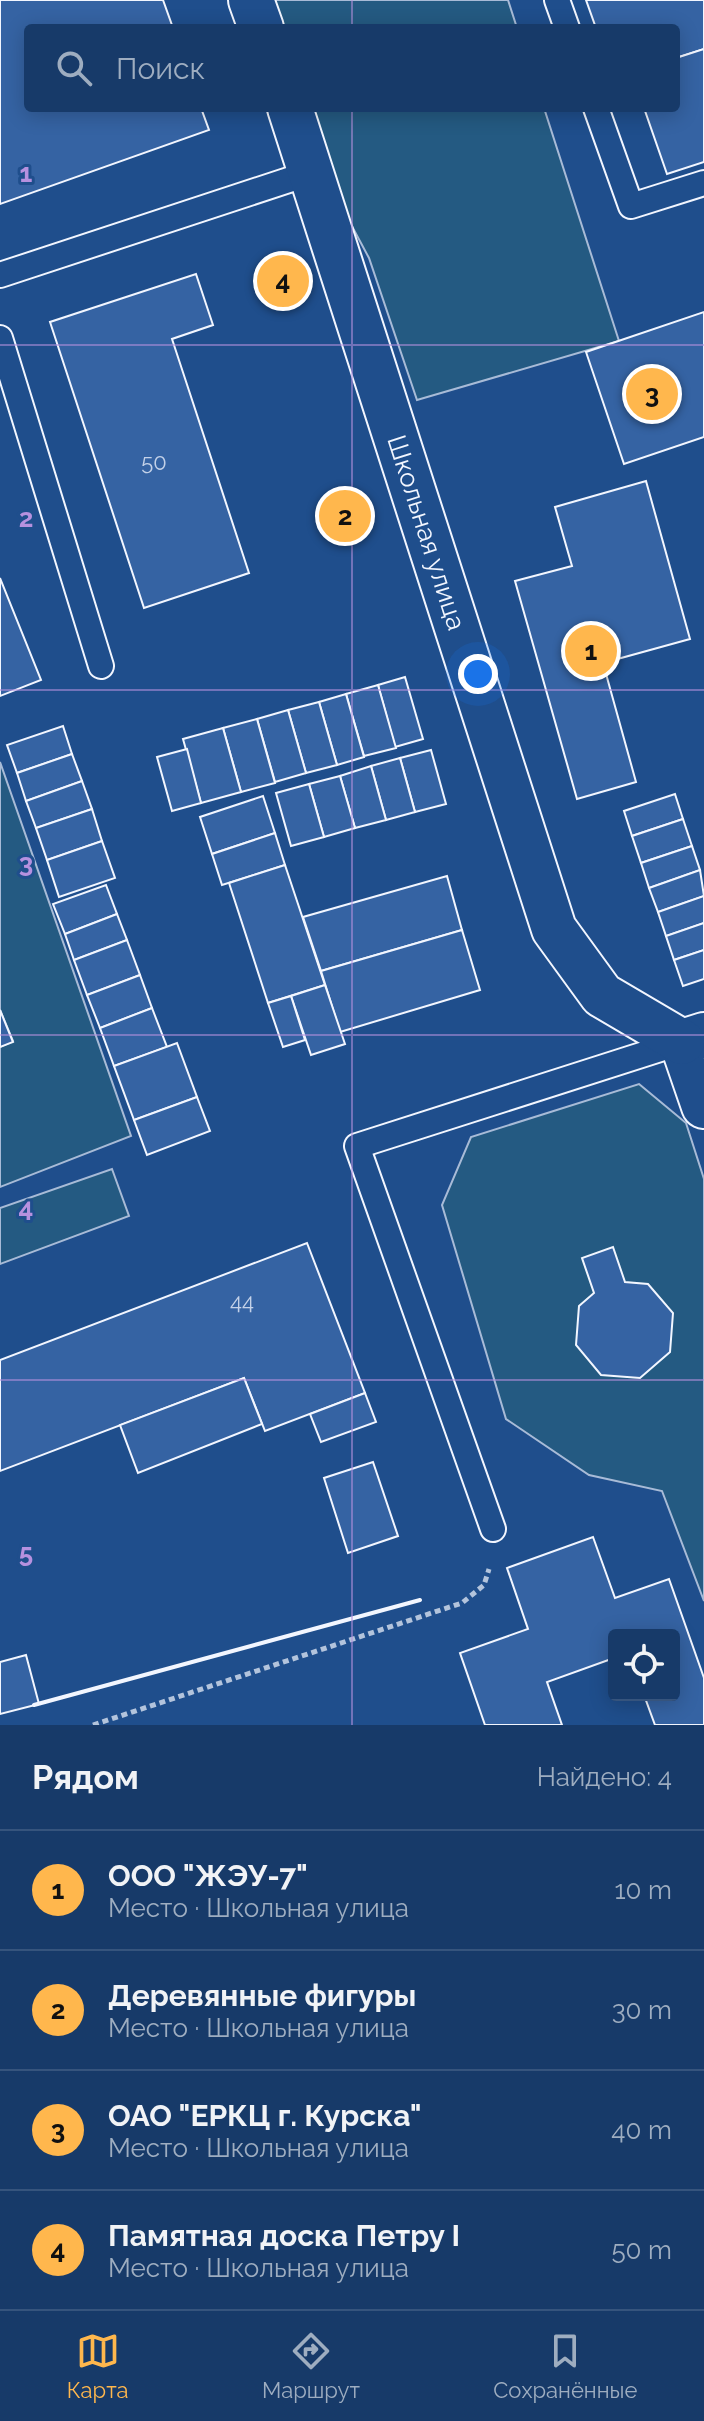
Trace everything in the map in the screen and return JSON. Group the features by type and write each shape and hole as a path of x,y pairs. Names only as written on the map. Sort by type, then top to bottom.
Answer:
{"street":[{"path":"251,0 260,24"},
{"name":"Школьная улица","path":"291,112 554,929 602,995 693,1038"},
{"path":"693,1038 704,1106"}],"lane":[{"path":"557,0 566,24"},
{"path":"597,112 631,206 704,183"},
{"path":"0,275 313,172"},
{"path":"0,338 101,666"},
{"path":"493,1529 357,1146 693,1038"}],"path":[{"path":"93,1725 462,1603 484,1585 493,1558 493,1529"}],"shaded area":[{"path":"254,0 508,0 516,24 263,24"},
{"path":"299,112 545,112 619,341 417,400 369,258 324,174"},
{"path":"0,762 131,1136 0,1187 0,1047 13,1041 0,1010"},
{"path":"639,1084 686,1123 704,1179 704,1601 662,1491 589,1475 506,1419 442,1205 471,1137"},
{"path":"112,1169 129,1216 0,1264 0,1208"}],"building":[{"path":"0,0 163,0 172,24 24,24 24,112 202,112 209,130 0,204"},
{"path":"586,0 704,0 704,49 680,57 680,24 595,24"},
{"path":"704,49 704,162 667,174 645,112 680,112 680,57"},
{"path":"196,274 213,325 172,339 249,573 144,608 50,322"},
{"path":"704,312 704,437 624,464 586,352"},
{"path":"646,481 690,639 603,663 636,782 577,799 515,581 572,566 555,507"},
{"path":"0,578 41,680 0,696"},
{"path":"405,677 423,739 395,747 378,685"},
{"path":"378,685 396,748 364,756 346,694"},
{"path":"346,694 364,757 337,765 319,702"},
{"path":"319,702 337,765 306,773 288,710"},
{"path":"288,710 306,773 275,782 257,719"},
{"path":"257,719 275,783 241,792 223,728"},
{"path":"63,726 72,754 17,773 7,745"},
{"path":"223,728 241,792 201,803 183,739"},
{"path":"187,749 201,803 172,811 157,757"},
{"path":"431,750 446,804 415,812 400,758"},
{"path":"72,754 82,781 26,801 17,773"},
{"path":"400,758 415,812 386,820 371,766"},
{"path":"371,766 386,820 355,828 340,776"},
{"path":"340,776 355,828 324,837 309,784"},
{"path":"82,781 92,809 36,828 26,801"},
{"path":"309,784 324,837 291,846 276,793"},
{"path":"675,794 683,819 632,836 624,811"},
{"path":"263,796 275,833 212,854 200,817"},
{"path":"92,809 102,841 47,860 36,828"},
{"path":"683,819 692,846 641,863 632,836"},
{"path":"275,833 285,865 222,885 212,854"},
{"path":"102,841 115,878 59,897 47,860"},
{"path":"692,846 700,870 649,888 641,863"},
{"path":"285,865 325,985 268,1003 229,883"},
{"path":"700,870 704,896 658,912 649,888"},
{"path":"447,876 462,930 321,971 303,917"},
{"path":"106,885 117,914 65,934 53,904"},
{"path":"704,896 704,923 666,936 658,912"},
{"path":"117,914 127,940 74,960 65,934"},
{"path":"704,923 704,950 674,960 666,936"},
{"path":"462,930 480,990 340,1032 321,971"},
{"path":"127,940 140,975 87,995 74,960"},
{"path":"704,950 704,979 683,986 674,960"},
{"path":"140,975 152,1008 100,1028 87,995"},
{"path":"325,985 345,1044 311,1055 291,996"},
{"path":"291,996 305,1040 283,1047 268,1003"},
{"path":"152,1008 167,1047 114,1066 100,1028"},
{"path":"0,1010 13,1042 0,1047"},
{"path":"177,1043 197,1097 134,1120 114,1066"},
{"path":"197,1097 210,1131 147,1155 134,1120"},
{"path":"307,1243 365,1393 265,1431 244,1378 0,1471 0,1360"},
{"path":"613,1247 625,1282 648,1284 673,1313 670,1352 640,1378 601,1375 576,1345 579,1306 594,1293 582,1258"},
{"path":"244,1378 262,1424 138,1473 120,1425"},
{"path":"365,1393 376,1422 321,1442 310,1414"},
{"path":"373,1462 398,1536 348,1553 324,1478"},
{"path":"593,1537 615,1598 669,1579 704,1678 704,1725 655,1725 646,1701 680,1701 680,1629 608,1629 608,1660 547,1682 562,1725 485,1725 460,1653 528,1629 507,1568"},
{"path":"26,1655 39,1704 0,1714 0,1662"}],"wall":[{"path":"34,1705 420,1600"}],"place":[{"name":"Памятная доска Петру I","path":"283,281"},
{"name":"ОАО \"ЕРКЦ г. Курска\"","path":"652,394"},
{"name":"Деревянные фигуры","path":"345,516"},
{"name":"ООО \"ЖЭУ-7\"","path":"591,651"}]}
